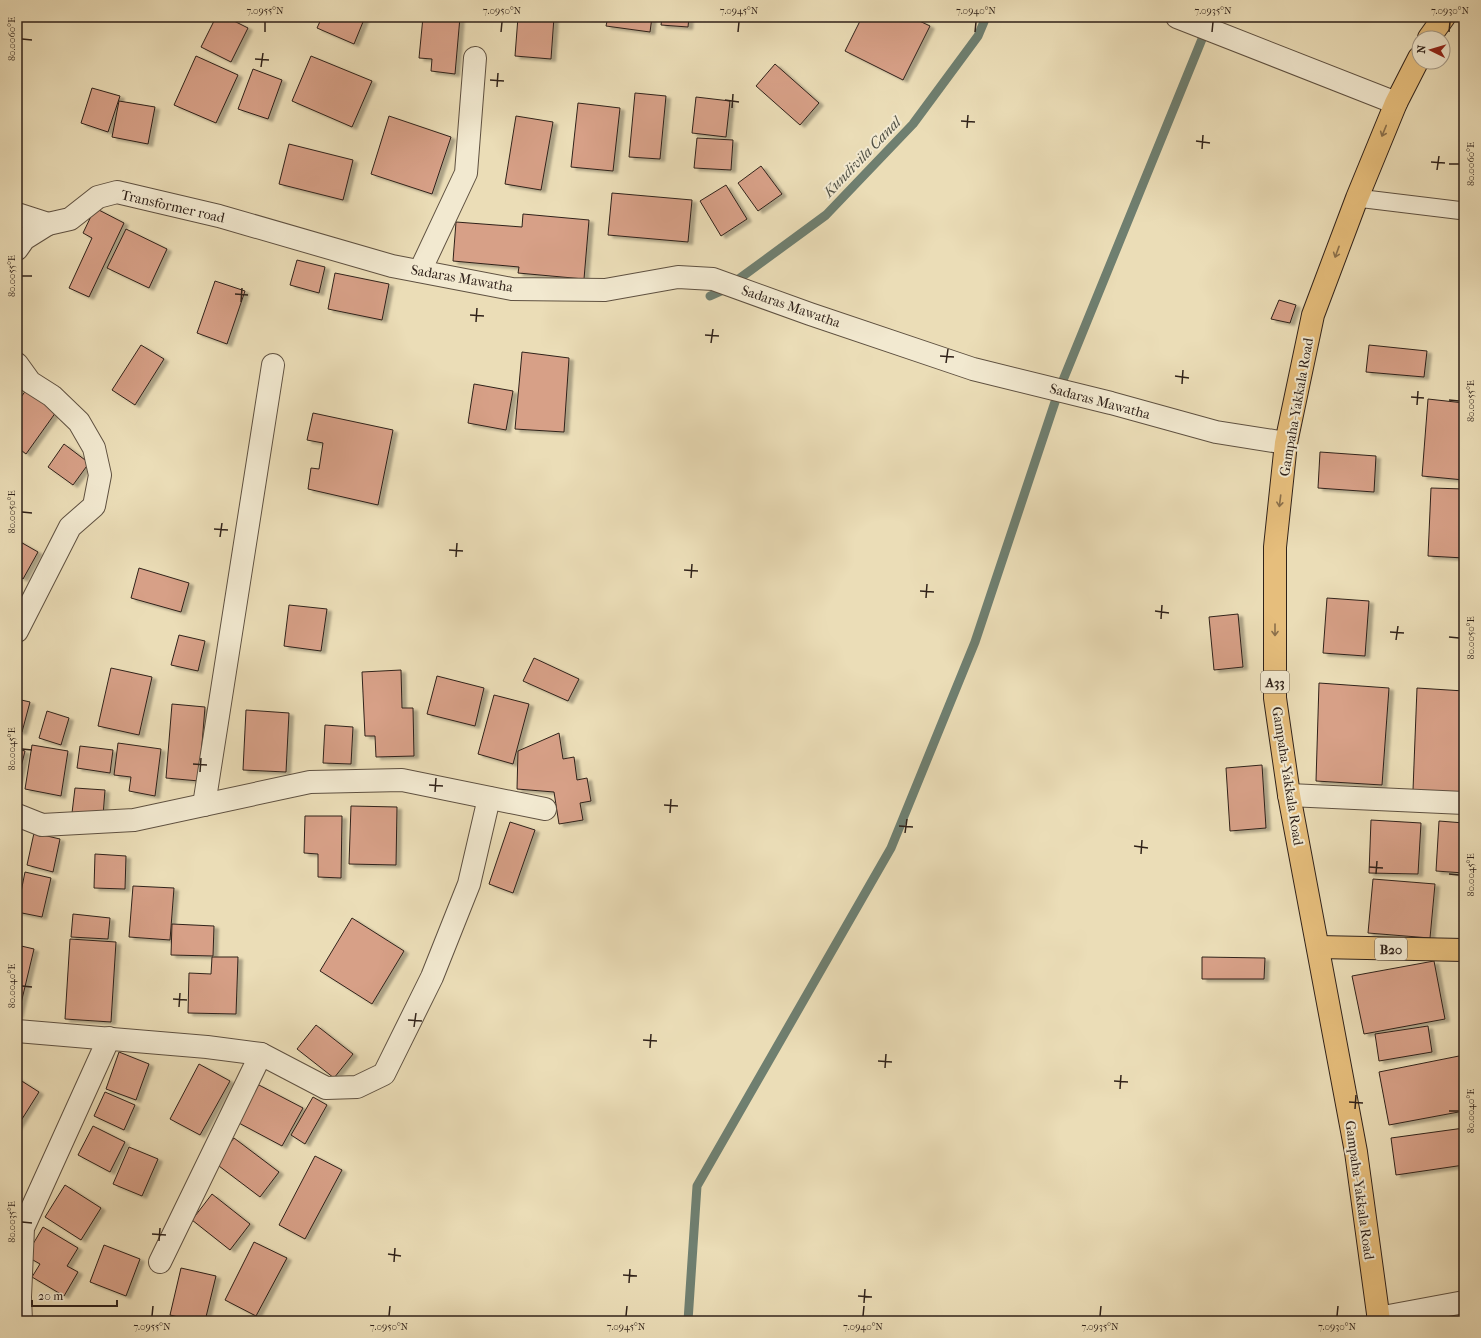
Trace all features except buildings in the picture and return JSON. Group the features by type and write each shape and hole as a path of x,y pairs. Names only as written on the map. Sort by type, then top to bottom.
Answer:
{"main road":[{"path":"1435,30 1444,17"},
{"name":"Gampaha-Yakkala Road","path":"1378,1319 1356,1152 1289,794 1275,698 1274,547 1286,443 1313,315 1357,198 1396,103 1413,70"},
{"name":"B20","path":"1318,947 1464,950"}],"street":[{"path":"1177,17 1396,103"},
{"path":"420,271 466,173 475,58"},
{"name":"Transformer road","path":"48,224 70,219 98,197 117,192 220,216 288,236"},
{"path":"17,214 48,224"},
{"path":"17,249 24,239 48,224"},
{"name":"Sadaras Mawatha","path":"288,236 392,266 512,289 604,290 678,277 713,279 810,314 973,369 1111,403 1216,432 1286,443"},
{"path":"17,364 30,382 52,396 79,422 94,448 100,475 94,506 70,527 17,631"},
{"path":"204,805 273,365"},
{"path":"17,814 42,825 134,820 310,782 402,780 545,810"},
{"path":"1289,794 1464,803"},
{"path":"17,1030 206,1047 261,1054 326,1088 356,1087 384,1074 432,977 469,884 490,798"},
{"path":"21,1321 20,1297 23,1228 109,1038"},
{"path":"160,1262 261,1054"},
{"path":"1378,1319 1464,1302"}],"lane":[{"path":"1357,198 1464,211"}],"waterway":[{"name":"Kundivila Canal","path":"732,284 826,215 913,124 978,36 986,17"},
{"path":"1059,390 1211,17"},
{"path":"710,296 728,288"},
{"path":"688,1321 697,1186 891,848 975,642 1059,390"}]}
